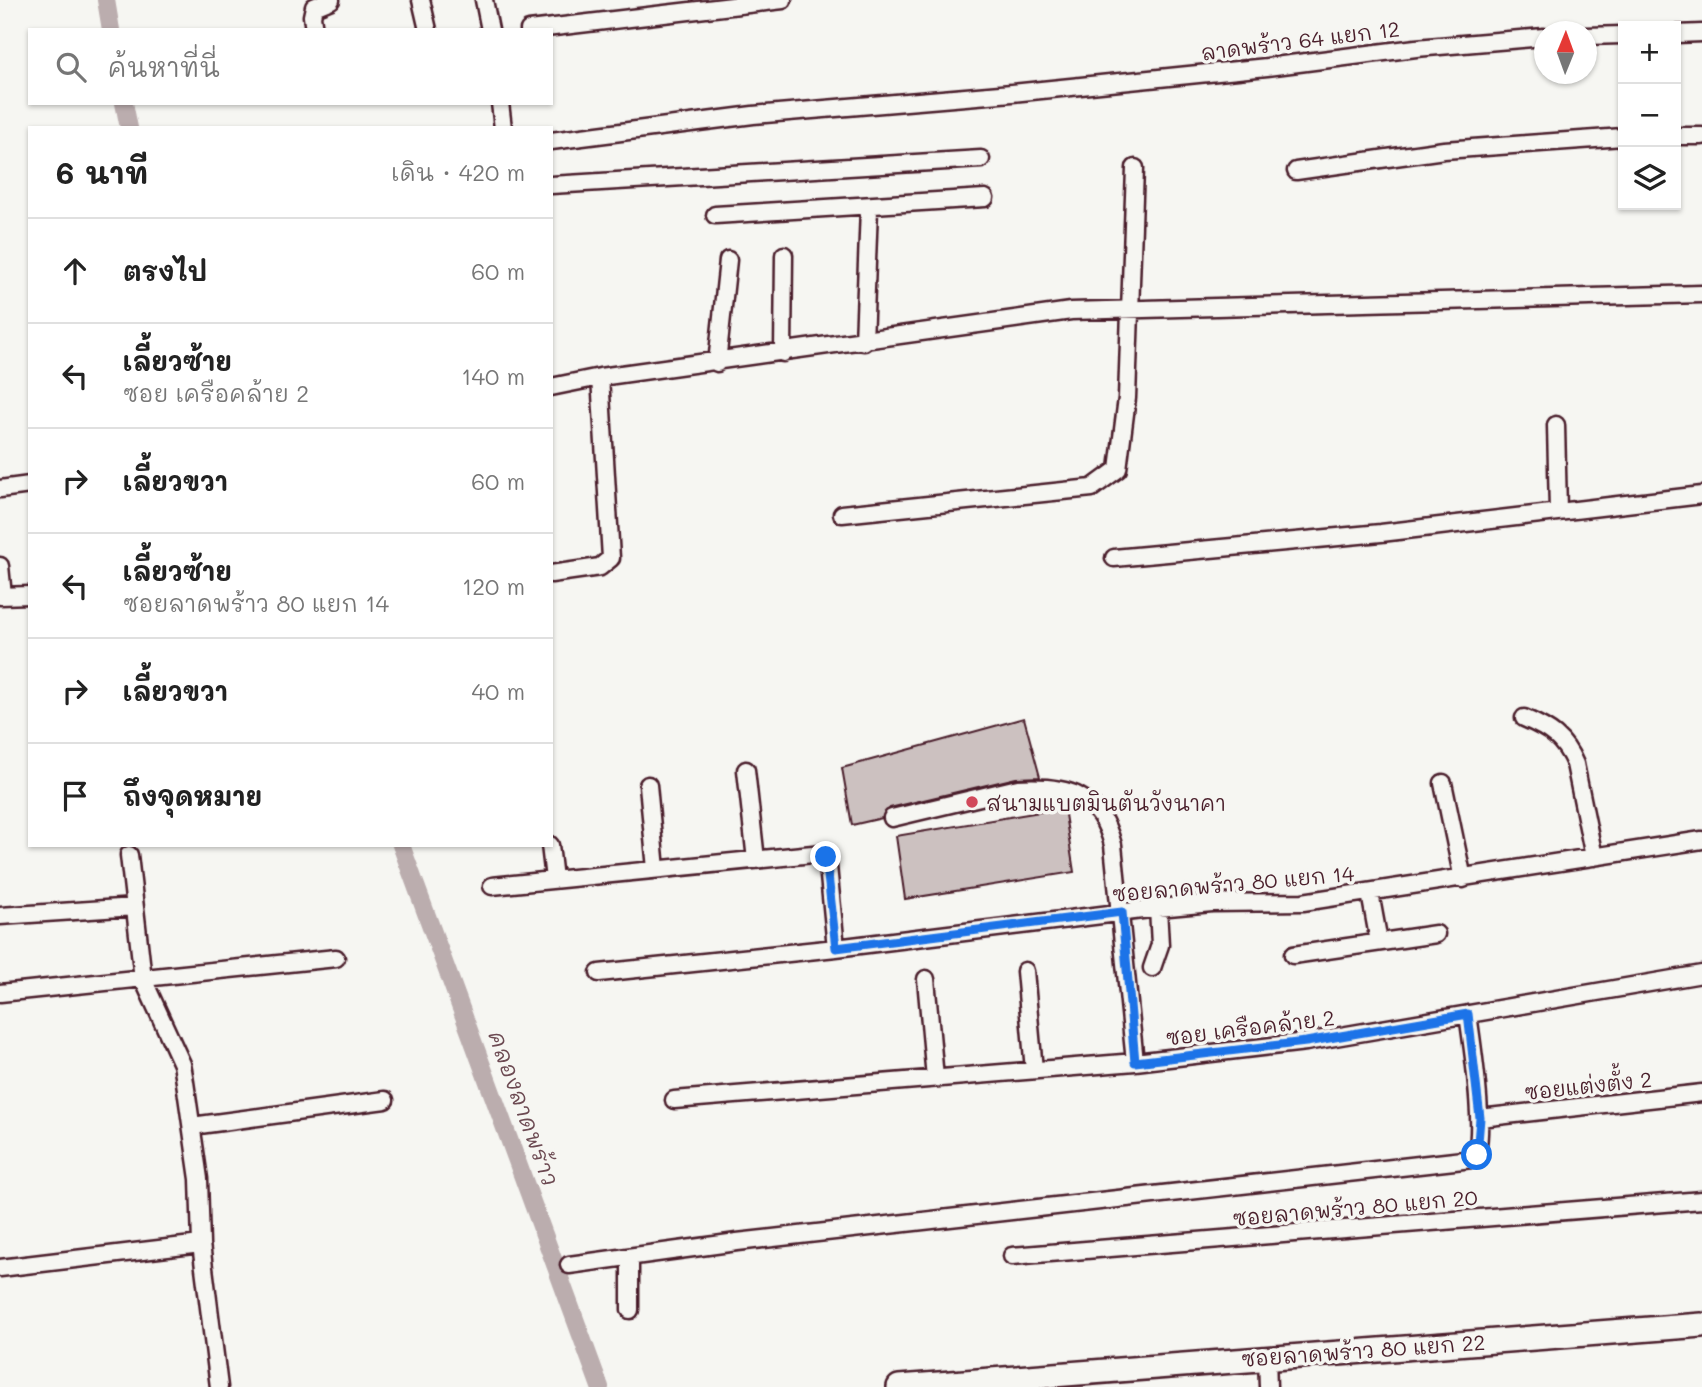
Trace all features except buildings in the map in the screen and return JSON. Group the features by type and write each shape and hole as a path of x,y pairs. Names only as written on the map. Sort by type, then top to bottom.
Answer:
{"street":[{"path":"314,28 314,7 331,0"},
{"path":"421,0 428,28"},
{"path":"484,0 490,28"},
{"path":"546,28 783,0"},
{"path":"1681,34 1702,33"},
{"path":"1597,36 1618,35"},
{"name":"ลาดพร้าว 64 แยก 12","path":"553,141 753,115 1144,80 1416,47 1534,38"},
{"path":"500,105 503,126"},
{"path":"1681,136 1702,136"},
{"path":"1296,171 1444,150 1618,137"},
{"path":"553,185 981,159"},
{"path":"842,514 1092,488 1118,469 1127,398 1128,308 1135,168"},
{"path":"715,215 869,208 985,198"},
{"path":"864,342 869,208"},
{"path":"783,353 784,255"},
{"path":"717,363 728,260"},
{"path":"553,387 600,377 717,363 1071,312 1128,308 1702,295"},
{"path":"553,573 600,567 611,558 600,377"},
{"path":"1556,425 1558,510"},
{"path":"0,489 28,485"},
{"path":"1114,558 1381,533 1702,495"},
{"path":"0,566 2,596 28,595"},
{"path":"1524,718 1550,729 1569,750 1575,764 1594,858"},
{"path":"746,770 756,860"},
{"path":"1443,783 1463,879"},
{"path":"648,785 656,869"},
{"path":"892,818 1018,788 1056,789 1077,795 1098,808 1105,819 1113,845 1122,912 1135,1062"},
{"name":"ซอยลาดพร้าว 80 แยก 14","path":"599,973 836,948 1158,908 1212,903 1303,902 1702,840"},
{"path":"550,847 554,879"},
{"path":"492,886 823,853 828,866 836,948"},
{"path":"129,855 143,979 182,1064 192,1126 201,1244 219,1387"},
{"path":"1370,893 1379,942"},
{"path":"0,916 135,907"},
{"path":"1152,968 1160,946 1158,908"},
{"path":"1293,955 1436,933"},
{"path":"0,993 336,958"},
{"path":"1025,971 1034,1070"},
{"name":"ซอย เครือคล้าย 2","path":"674,1100 1135,1062 1306,1042 1702,974"},
{"path":"926,979 935,1078"},
{"path":"569,1265 737,1242 1472,1158 1479,1150 1480,1118 1468,1014"},
{"name":"ซอยแต่งตั้ง 2","path":"1480,1118 1702,1093"},
{"path":"192,1126 385,1100"},
{"name":"ซอยลาดพร้าว 80 แยก 20","path":"1012,1256 1702,1200"},
{"path":"0,1268 201,1244"},
{"path":"630,1257 630,1310"},
{"name":"ซอยลาดพร้าว 80 แยก 22","path":"899,1387 1702,1325"},
{"path":"1267,1357 1268,1387"}],"waterway":[{"name":"คลองลาดพร้าว","path":"106,0 111,28"},
{"name":"คลองลาดพร้าว","path":"124,105 129,126"},
{"name":"คลองลาดพร้าว","path":"402,847 600,1387"}],"place":[{"name":"สนามแบตมินตันวังนาคา","path":"972,802"}],"route":[{"path":"826,857 836,948 1122,912 1135,1062 1306,1042 1468,1014 1480,1118 1477,1155"}]}
